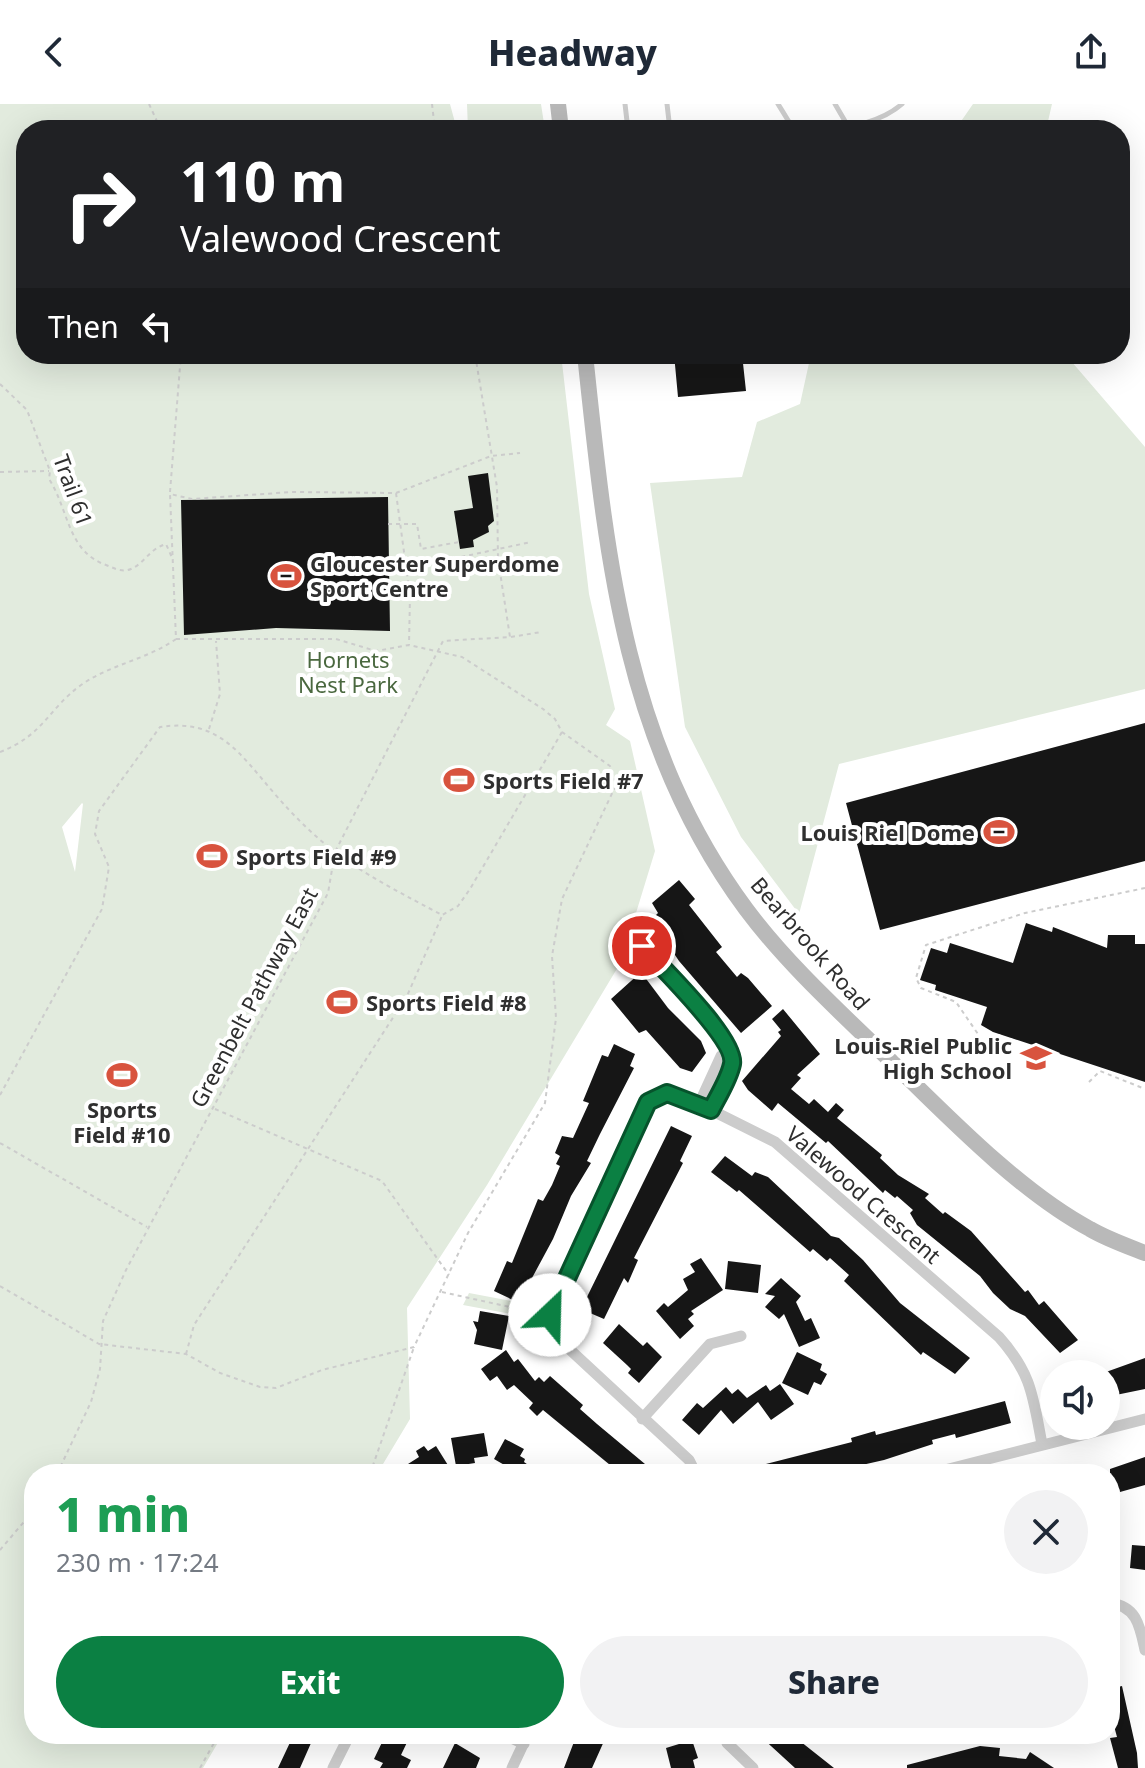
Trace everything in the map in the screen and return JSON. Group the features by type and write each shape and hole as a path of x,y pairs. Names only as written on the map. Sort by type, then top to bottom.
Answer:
{"street":[{"name":"Bearbrook Road","path":"586,364 605,544 622,630 652,735 692,823 747,909 831,1004 927,1097 1042,1197 1089,1229 1145,1253"},
{"path":"642,946 731,1051 732,1063 711,1110"},
{"path":"699,1104 721,1056 731,1051"},
{"name":"Valewood Crescent","path":"550,1315 648,1102 667,1093 699,1104 775,1142 999,1337 1020,1361 1032,1389 1042,1444"},
{"path":"550,1315 553,1334 691,1464"},
{"path":"642,1419 710,1344 741,1336"},
{"path":"967,1464 1145,1419"},
{"path":"1120,1605 1128,1607 1138,1620 1145,1650"},
{"path":"333,1768 345,1744"},
{"path":"512,1768 524,1744"},
{"path":"728,1744 753,1768"}],"lane":[{"path":"870,120 894,111 902,104"}],"path":[{"path":"176,639 170,494 180,364"},
{"path":"477,364 497,487 498,548 510,637"},
{"name":"Trail 61","path":"0,384 27,410 50,471 49,479 58,492 73,537 93,561 122,571 133,569 153,548 166,544 174,561"},
{"path":"170,494 192,499 292,492 396,493 491,456 520,453"},
{"path":"0,472 50,471"},
{"path":"396,493 410,596 409,645"},
{"path":"388,524 417,524 421,549 459,542"},
{"path":"406,562 433,563 531,542"},
{"path":"438,653 443,641 541,632"},
{"path":"0,752 21,744 37,732 77,688 104,670 154,654 176,639 336,639 376,651 409,645 462,657 543,709 555,719 562,732 610,766 616,785 562,899 552,956 556,1018 545,1103 468,1233 414,1347 373,1464"},
{"path":"209,730 220,694 216,640"},
{"name":"Greenbelt Pathway East","path":"62,1464 91,1402 100,1369 99,1344 103,1321 148,1227 328,893 335,852 438,653"},
{"path":"0,1095 102,909 109,867 95,834 99,811 160,727 183,723 209,730 244,754 298,821 335,852 442,915"},
{"path":"186,1354 194,1325 217,1294 407,996 442,915 458,906 470,889 562,732"},
{"path":"1015,1051 991,1053 956,1002 921,988 916,978 926,945 1025,913 1145,888"},
{"path":"1089,1082 1100,1071 1145,1089"},
{"path":"213,1108 382,1181 449,1276"},
{"path":"0,1143 148,1227"},
{"path":"0,1286 99,1344 186,1354 220,1373 260,1387 276,1388 322,1370 414,1347"},
{"path":"440,1292 550,1315"},
{"path":"0,1550 24,1522"},
{"path":"200,1768 213,1744"}],"green space":[{"name":"Hornets Nest Park","path":"0,104 450,104 454,120 16,120 16,364 562,364 589,594 615,709 606,725 630,741 655,851 621,962 487,1185 407,1308 410,1419 383,1464 24,1464 24,1744 217,1744 203,1768 0,1768","holes":["82,803 83,804 75,872 62,827"]},
{"path":"467,104 541,104 543,120 468,120"},
{"path":"973,104 1052,104 1048,120 962,120"},
{"path":"809,364 1074,364 1145,447 1145,689 839,764 799,914 741,837 685,727 650,483 742,477 757,422 800,404"},
{"path":"469,1293 532,1305 528,1317 463,1305"}],"building":[{"path":"675,364 743,364 746,391 678,397"},
{"path":"488,473 494,521 488,526 489,532 473,540 474,547 460,549 454,511 473,508 468,476"},
{"name":"Gloucester Superdome Sport Centre","path":"388,497 390,631 276,628 184,635 181,500"},
{"name":"Louis Riel Dome","path":"1145,723 1145,861 880,930 846,803"},
{"path":"679,880 695,899 689,905 722,947 716,952 737,977 741,973 748,978 772,1006 741,1033 679,961 667,943 663,933 666,931 654,917 658,913 652,903"},
{"path":"1026,923 1052,932 1053,927 1107,948 1108,935 1135,935 1135,944 1145,944 1145,1082 993,1032 981,1025 987,1007 935,990 936,985 920,980 931,948 947,953 950,943 1013,963"},
{"path":"641,972 668,1008 701,1041 706,1053 692,1072 680,1068 646,1030 639,1033 611,999"},
{"path":"783,1009 820,1054 797,1075 801,1078 791,1089 809,1104 814,1099 828,1112 836,1103 844,1110 837,1118 882,1155 880,1158 898,1175 929,1194 925,1198 943,1214 945,1212 971,1231 1025,1292 1028,1290 1039,1305 1044,1301 1078,1340 1060,1353 1025,1316 1010,1309 980,1276 917,1225 910,1213 913,1210 897,1196 895,1198 885,1190 883,1193 828,1141 826,1143 778,1103 772,1111 748,1090 742,1081 781,1036 778,1032 781,1030 772,1019"},
{"path":"614,1044 635,1054 630,1066 634,1068 587,1161 591,1163 571,1196 553,1239 525,1291 521,1289 515,1301 494,1291 507,1261 512,1263 538,1199 543,1201 552,1185 560,1166 556,1164 560,1156 555,1153 562,1136 573,1138 589,1103 583,1101 602,1055 608,1057"},
{"path":"671,1126 692,1136 680,1161 683,1163 634,1258 638,1260 628,1283 624,1278 604,1319 583,1310 586,1299"},
{"path":"725,1156 752,1176 755,1172 768,1177 831,1236 839,1238 863,1260 900,1303 970,1358 955,1374 923,1352 921,1355 844,1281 849,1275 830,1258 827,1261 813,1249 810,1252 739,1190 737,1192 711,1172"},
{"path":"701,1258 723,1290 691,1311 694,1314 688,1319 694,1326 680,1339 656,1311 664,1303 668,1307 688,1290 683,1279 695,1272 690,1264"},
{"path":"728,1261 761,1265 758,1293 725,1289"},
{"path":"781,1278 801,1296 796,1302 805,1321 811,1318 820,1338 799,1347 784,1314 779,1319 765,1307 775,1296 765,1294"},
{"path":"480,1311 509,1316 502,1350 474,1344 477,1330 473,1321 478,1322"},
{"path":"619,1324 643,1346 647,1342 662,1357 639,1383 628,1373 631,1369 603,1343"},
{"path":"506,1350 514,1362 518,1359 535,1381 539,1377 544,1382 550,1376 583,1405 580,1409 645,1464 609,1464 543,1410 537,1416 529,1408 533,1403 514,1385 507,1390 497,1376 490,1381 481,1369"},
{"path":"797,1352 822,1364 820,1370 827,1374 821,1385 814,1382 808,1395 782,1383"},
{"path":"1145,1358 1145,1389 1120,1394 1120,1367"},
{"path":"780,1384 794,1404 771,1420 758,1402 733,1424 721,1410 699,1435 682,1420 697,1403 703,1408 726,1387 732,1394 738,1389 747,1398 766,1385 770,1391"},
{"path":"1005,1401 1011,1423 956,1438 955,1434 932,1440 933,1444 866,1464 766,1464 852,1442 851,1438 875,1431 876,1435"},
{"path":"484,1433 488,1456 474,1458 475,1463 456,1464 451,1438"},
{"path":"505,1439 524,1449 520,1456 527,1464 503,1464 494,1459"},
{"path":"424,1446 428,1451 436,1446 447,1464 408,1464 419,1457 416,1451"},
{"path":"1145,1457 1145,1485 1120,1492 1120,1466"},
{"path":"1132,1545 1145,1546 1145,1570 1130,1568"},
{"path":"1120,1686 1138,1768 1118,1768 1112,1744 1120,1744"},
{"path":"289,1744 311,1744 300,1768 278,1768"},
{"path":"381,1744 406,1744 401,1755 411,1760 407,1768 380,1768 383,1763 374,1759"},
{"path":"455,1744 480,1758 476,1768 443,1768"},
{"path":"573,1744 603,1744 592,1768 564,1768"},
{"path":"693,1744 698,1758 693,1760 695,1768 671,1768 666,1748"},
{"path":"769,1744 804,1744 834,1768 795,1768"},
{"path":"980,1746 1000,1748 999,1756 1026,1759 1030,1752 1054,1768 907,1768 907,1765"}],"place":[{"name":"Gloucester Superdome Sport Centre","path":"286,576"},
{"name":"Sports Field #7","path":"459,780"},
{"name":"Louis Riel Dome","path":"999,832"},
{"name":"Sports Field #9","path":"212,856"},
{"name":"Sports Field #8","path":"342,1002"},
{"name":"Louis-Riel Public High School","path":"1036,1058"},
{"name":"Sports Field #10","path":"122,1075"}],"route":[{"path":"550,1315 640,1113 648,1102 667,1093 711,1110 732,1063 731,1051 720,1034 642,946"}]}
